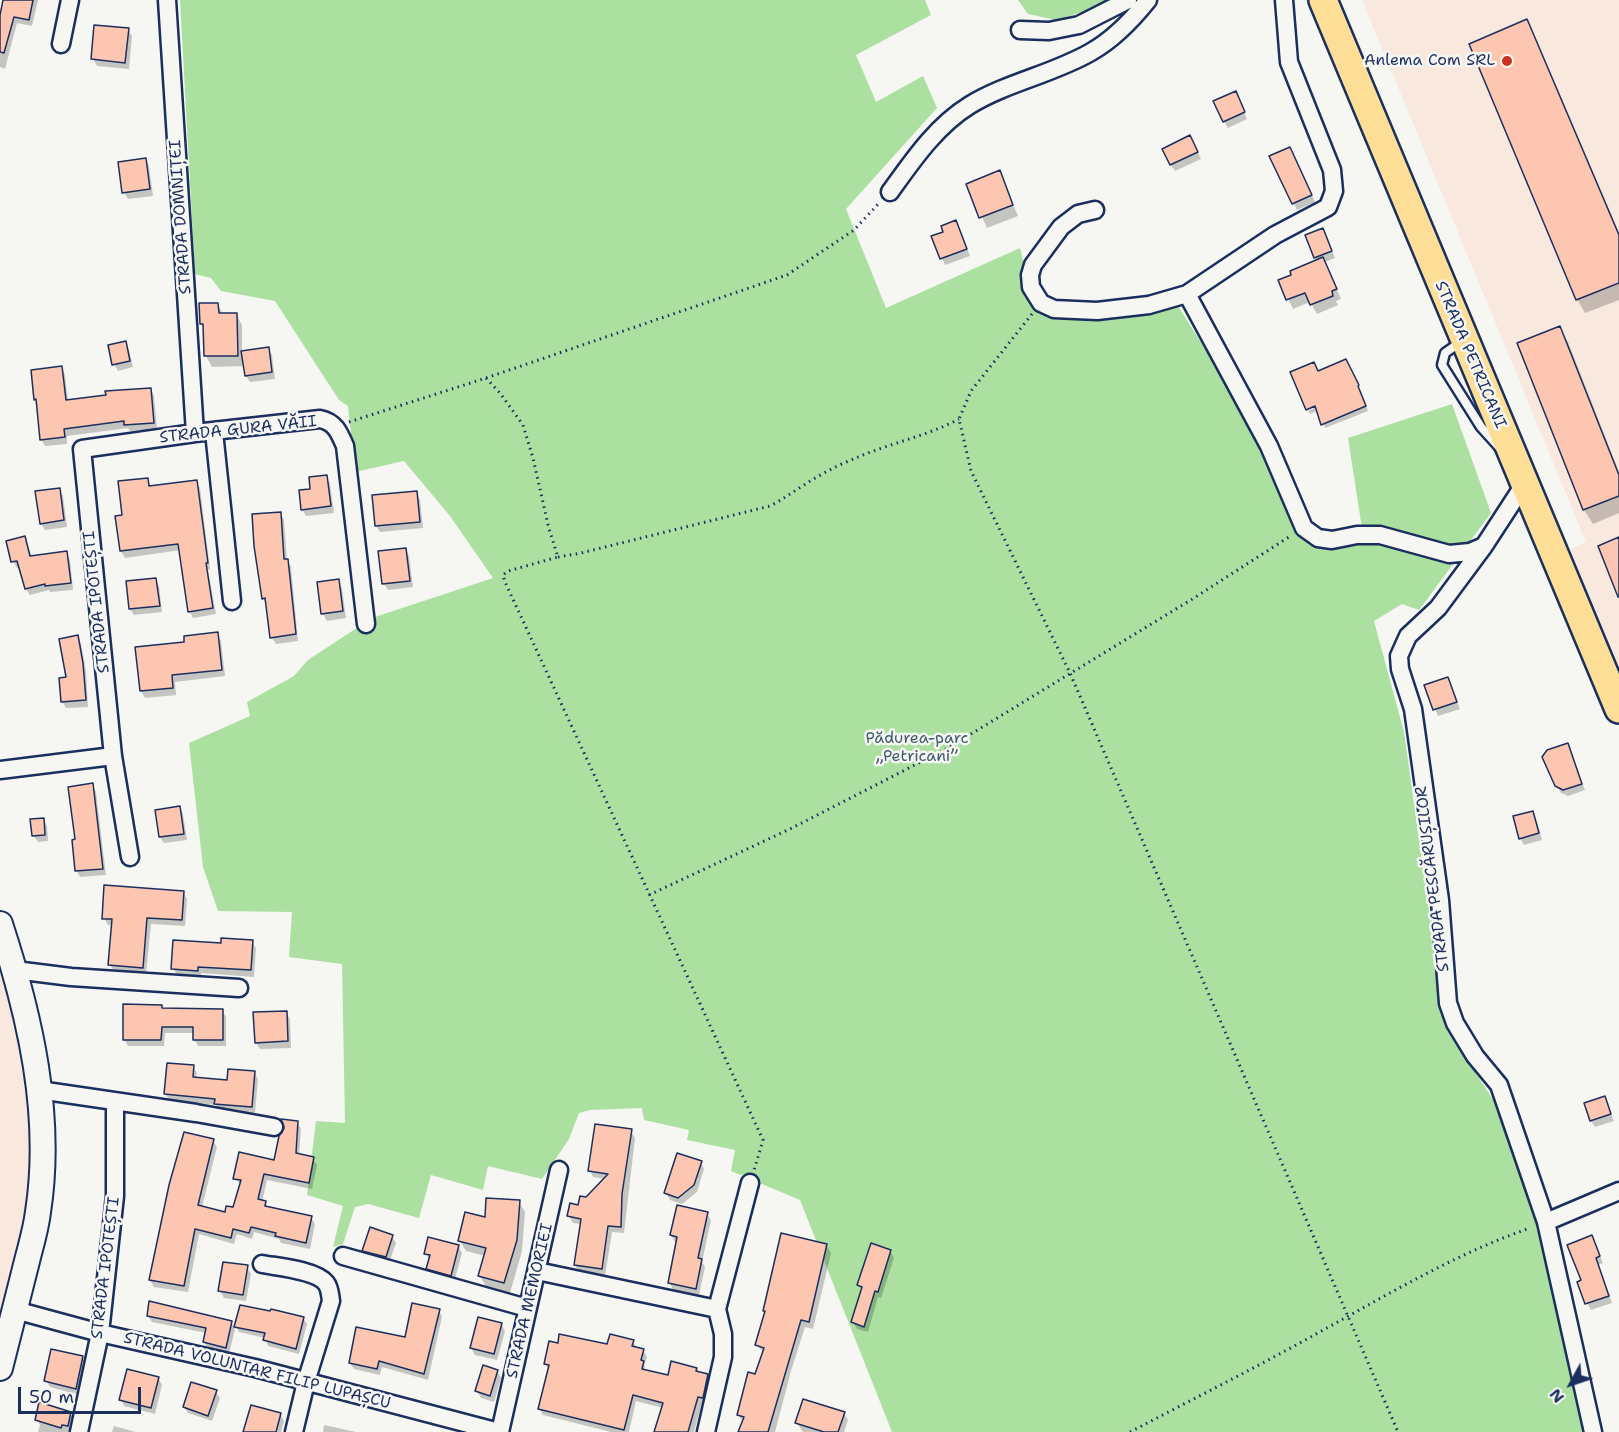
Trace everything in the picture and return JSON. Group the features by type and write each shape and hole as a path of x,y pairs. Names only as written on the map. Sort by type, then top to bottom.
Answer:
{"main road":[{"name":"STRADA PETRICANI","path":"1323,0 1619,709"},
{"path":"0,924 15,970 29,1026 43,1115 38,1213 0,1368"}],"street":[{"path":"61,44 70,0"},
{"name":"STRADA DOMNIȚEI","path":"167,0 195,433"},
{"path":"1020,30 1049,31 1079,26 1128,0"},
{"path":"890,192 925,146 961,112 997,91 1090,52 1107,42 1134,17 1148,0"},
{"path":"1095,210 1078,214 1061,226 1033,265 1030,275 1031,287 1041,303 1054,309 1097,311 1149,305 1187,294 1275,235 1328,207 1334,191 1332,170 1289,62 1284,0"},
{"path":"1187,294 1269,446 1304,528 1318,538 1332,540 1357,535 1380,536 1449,554 1470,552 1484,546"},
{"name":"STRADA GURA VĂII","path":"82,449 195,433 320,419 328,421 336,426 345,446 366,624"},
{"path":"214,432 231,601"},
{"name":"STRADA IPOTEȘTI","path":"82,449 113,756 130,856"},
{"name":"STRADA PESCĂRUȘILOR","path":"1519,471 1484,546 1438,608 1408,636 1398,656 1413,709 1440,900 1448,1004 1455,1023 1475,1056 1498,1085 1546,1222 1593,1432"},
{"path":"0,770 113,756"},
{"path":"15,970 71,977 240,988"},
{"path":"39,1089 274,1127"},
{"name":"STRADA IPOTEȘTI","path":"79,1432 100,1333 115,1197 115,1102"},
{"name":"STRADA MEMORIEI","path":"500,1432 559,1170"},
{"path":"705,1432 723,1357 723,1334 717,1309 750,1183"},
{"path":"1546,1222 1619,1191"},
{"path":"343,1256 527,1308"},
{"path":"262,1264 320,1278 327,1284 331,1301 306,1382 294,1432"},
{"path":"537,1271 717,1309"},
{"name":"STRADA VOLUNTAR FILIP LUPAȘCU","path":"15,1310 500,1432"}],"path":[{"path":"336,426 486,378 787,275 854,230 890,192"},
{"path":"1041,303 971,391 959,419 971,471 1070,674 1398,1432"},
{"path":"486,378 523,425 558,557"},
{"path":"750,1183 764,1140 649,896 503,575 507,571 558,557 770,506 838,466 865,454 930,433 959,419"},
{"path":"649,896 792,828 948,748 1304,528"},
{"path":"1130,1432 1348,1316 1403,1284 1505,1237 1546,1222"}],"shaded area":[{"path":"1362,0 1619,0 1619,666 1570,549 1586,542"},
{"path":"0,954 23,1043 35,1120 31,1189 0,1321"}],"green space":[{"name":"Pădurea-parc „Petricani”","path":"180,0 925,0 931,15 856,55 876,102 923,76 937,108 846,209 886,308 1020,248 1035,309 1100,321 1175,301 1239,403 1309,545 1364,541 1348,438 1452,404 1491,513 1419,610 1402,604 1374,621 1404,732 1445,1025 1506,1120 1540,1220 1583,1432 892,1432 800,1200 731,1171 735,1150 687,1140 689,1130 644,1120 642,1108 590,1110 579,1113 569,1139 542,1179 488,1166 483,1190 431,1175 419,1218 368,1204 355,1207 343,1244 333,1247 343,1206 307,1195 316,1121 345,1123 342,964 289,957 292,912 218,911 203,867 189,743 250,716 247,702 294,676 308,660 372,618 493,578 450,516 404,461 355,472 348,406 339,400 275,301 221,291 211,278 195,274"},
{"path":"1018,0 1109,0 1099,7 1056,20 1028,14"}],"building":[{"path":"3,0 33,0 29,20 14,17 4,53 0,52 0,15"},
{"path":"1527,19 1619,235 1619,283 1576,300 1469,44"},
{"path":"94,25 129,28 125,63 91,59"},
{"path":"1236,91 1245,112 1223,122 1213,101"},
{"path":"1190,135 1198,152 1170,165 1162,149"},
{"path":"1290,147 1312,195 1292,204 1269,156"},
{"path":"146,158 150,189 122,193 118,162"},
{"path":"1000,170 1013,205 979,218 966,184"},
{"path":"956,220 967,249 940,259 931,236 943,232 941,226"},
{"path":"1323,228 1332,251 1314,258 1305,235"},
{"path":"1323,257 1337,289 1332,291 1333,296 1310,305 1305,293 1286,300 1278,280 1291,275 1290,271"},
{"path":"199,303 218,303 219,313 237,313 238,356 204,356 203,324 200,324"},
{"path":"1560,326 1619,475 1619,496 1583,510 1517,343"},
{"path":"126,341 130,361 112,365 108,345"},
{"path":"269,347 272,372 245,376 241,351"},
{"path":"1346,359 1366,406 1321,425 1315,406 1306,410 1290,372 1314,362 1318,371"},
{"path":"62,366 66,400 106,395 105,391 151,388 154,423 124,425 124,421 64,429 65,437 40,440 31,370"},
{"path":"327,475 331,506 301,510 299,490 310,489 309,477"},
{"path":"148,478 149,486 197,480 213,608 188,612 178,544 120,551 115,516 122,515 118,481"},
{"path":"60,488 64,520 40,524 35,491"},
{"path":"417,491 420,522 375,526 372,495"},
{"path":"281,512 284,559 288,559 296,634 270,638 265,598 262,599 254,546 252,514"},
{"path":"25,536 30,556 67,551 71,583 45,586 45,584 25,589 17,561 11,562 6,541"},
{"path":"1619,537 1619,597 1618,597 1598,546"},
{"path":"406,548 410,581 382,584 378,551"},
{"path":"156,578 160,606 129,609 126,581"},
{"path":"339,579 343,611 321,614 317,582"},
{"path":"218,632 222,670 172,675 173,688 140,691 135,647 184,642 184,636"},
{"path":"78,635 86,700 61,702 59,678 66,677 59,639"},
{"path":"1448,677 1457,702 1433,710 1424,685"},
{"path":"1568,743 1582,784 1563,790 1555,786 1542,757 1547,750"},
{"path":"93,783 103,869 75,871 72,840 75,839 68,787"},
{"path":"180,806 184,834 159,837 155,810"},
{"path":"1533,811 1539,833 1519,839 1513,816"},
{"path":"44,818 45,835 32,836 30,819"},
{"path":"104,885 184,891 182,920 147,918 143,968 108,965 112,919 102,919"},
{"path":"221,938 253,940 251,970 198,967 198,971 171,969 173,940 221,943"},
{"path":"123,1004 162,1005 162,1008 223,1009 223,1040 193,1040 193,1027 162,1027 161,1040 123,1040"},
{"path":"287,1011 288,1041 255,1043 253,1012"},
{"path":"167,1063 194,1065 193,1077 227,1080 228,1069 255,1071 252,1107 214,1104 215,1099 164,1094"},
{"path":"1605,1096 1611,1114 1590,1121 1584,1103"},
{"path":"281,1119 298,1121 296,1153 314,1157 309,1183 264,1174 258,1199 266,1201 265,1206 312,1216 306,1243 275,1236 276,1233 251,1227 249,1233 233,1229 231,1238 195,1229 184,1286 149,1280 169,1185 184,1132 214,1139 198,1205 225,1212 226,1206 233,1207 241,1180 233,1179 239,1152 274,1160 279,1136 284,1128"},
{"path":"595,1124 632,1129 622,1194 621,1227 608,1226 602,1269 574,1265 581,1219 567,1216 570,1203 578,1205 580,1196 586,1197 608,1174 588,1171"},
{"path":"677,1153 702,1161 694,1185 678,1198 664,1193"},
{"path":"486,1198 520,1200 517,1240 504,1283 478,1276 486,1248 458,1241 465,1212 485,1217"},
{"path":"677,1205 708,1212 698,1258 702,1259 696,1289 668,1283 677,1237 670,1235"},
{"path":"370,1227 393,1235 386,1257 362,1251"},
{"path":"781,1233 827,1244 809,1322 801,1320 768,1432 738,1432 744,1417 737,1415 748,1372 755,1374 764,1348 755,1345 765,1311 763,1311"},
{"path":"1592,1235 1600,1256 1596,1258 1609,1296 1585,1304 1577,1282 1581,1280 1567,1245"},
{"path":"428,1237 459,1245 451,1276 426,1269 430,1255 424,1254"},
{"path":"871,1243 891,1250 864,1327 851,1322 862,1287 857,1285"},
{"path":"223,1262 248,1265 243,1295 218,1291"},
{"path":"149,1301 232,1321 226,1348 203,1342 206,1328 147,1316"},
{"path":"412,1303 440,1309 424,1374 379,1361 377,1369 349,1363 356,1327 405,1337"},
{"path":"240,1305 304,1317 296,1349 263,1340 265,1333 234,1327"},
{"path":"478,1317 502,1323 494,1354 470,1348"},
{"path":"559,1334 607,1344 610,1334 634,1340 632,1346 644,1349 641,1360 644,1361 642,1369 668,1375 671,1361 697,1368 696,1371 708,1374 703,1398 698,1397 688,1432 654,1432 663,1403 633,1395 624,1430 538,1409 549,1365 544,1364 549,1341 558,1343"},
{"path":"51,1349 83,1356 76,1389 44,1381"},
{"path":"483,1365 498,1370 490,1396 475,1391"},
{"path":"127,1369 159,1377 151,1408 119,1400"},
{"path":"191,1382 217,1390 208,1416 183,1407"},
{"path":"803,1399 845,1412 838,1432 824,1432 795,1423"},
{"path":"39,1402 71,1412 68,1426 62,1425 61,1428 35,1420"},
{"path":"251,1405 281,1413 276,1432 243,1432"}],"place":[{"name":"Anlema Com SRL","path":"1507,61"}]}
